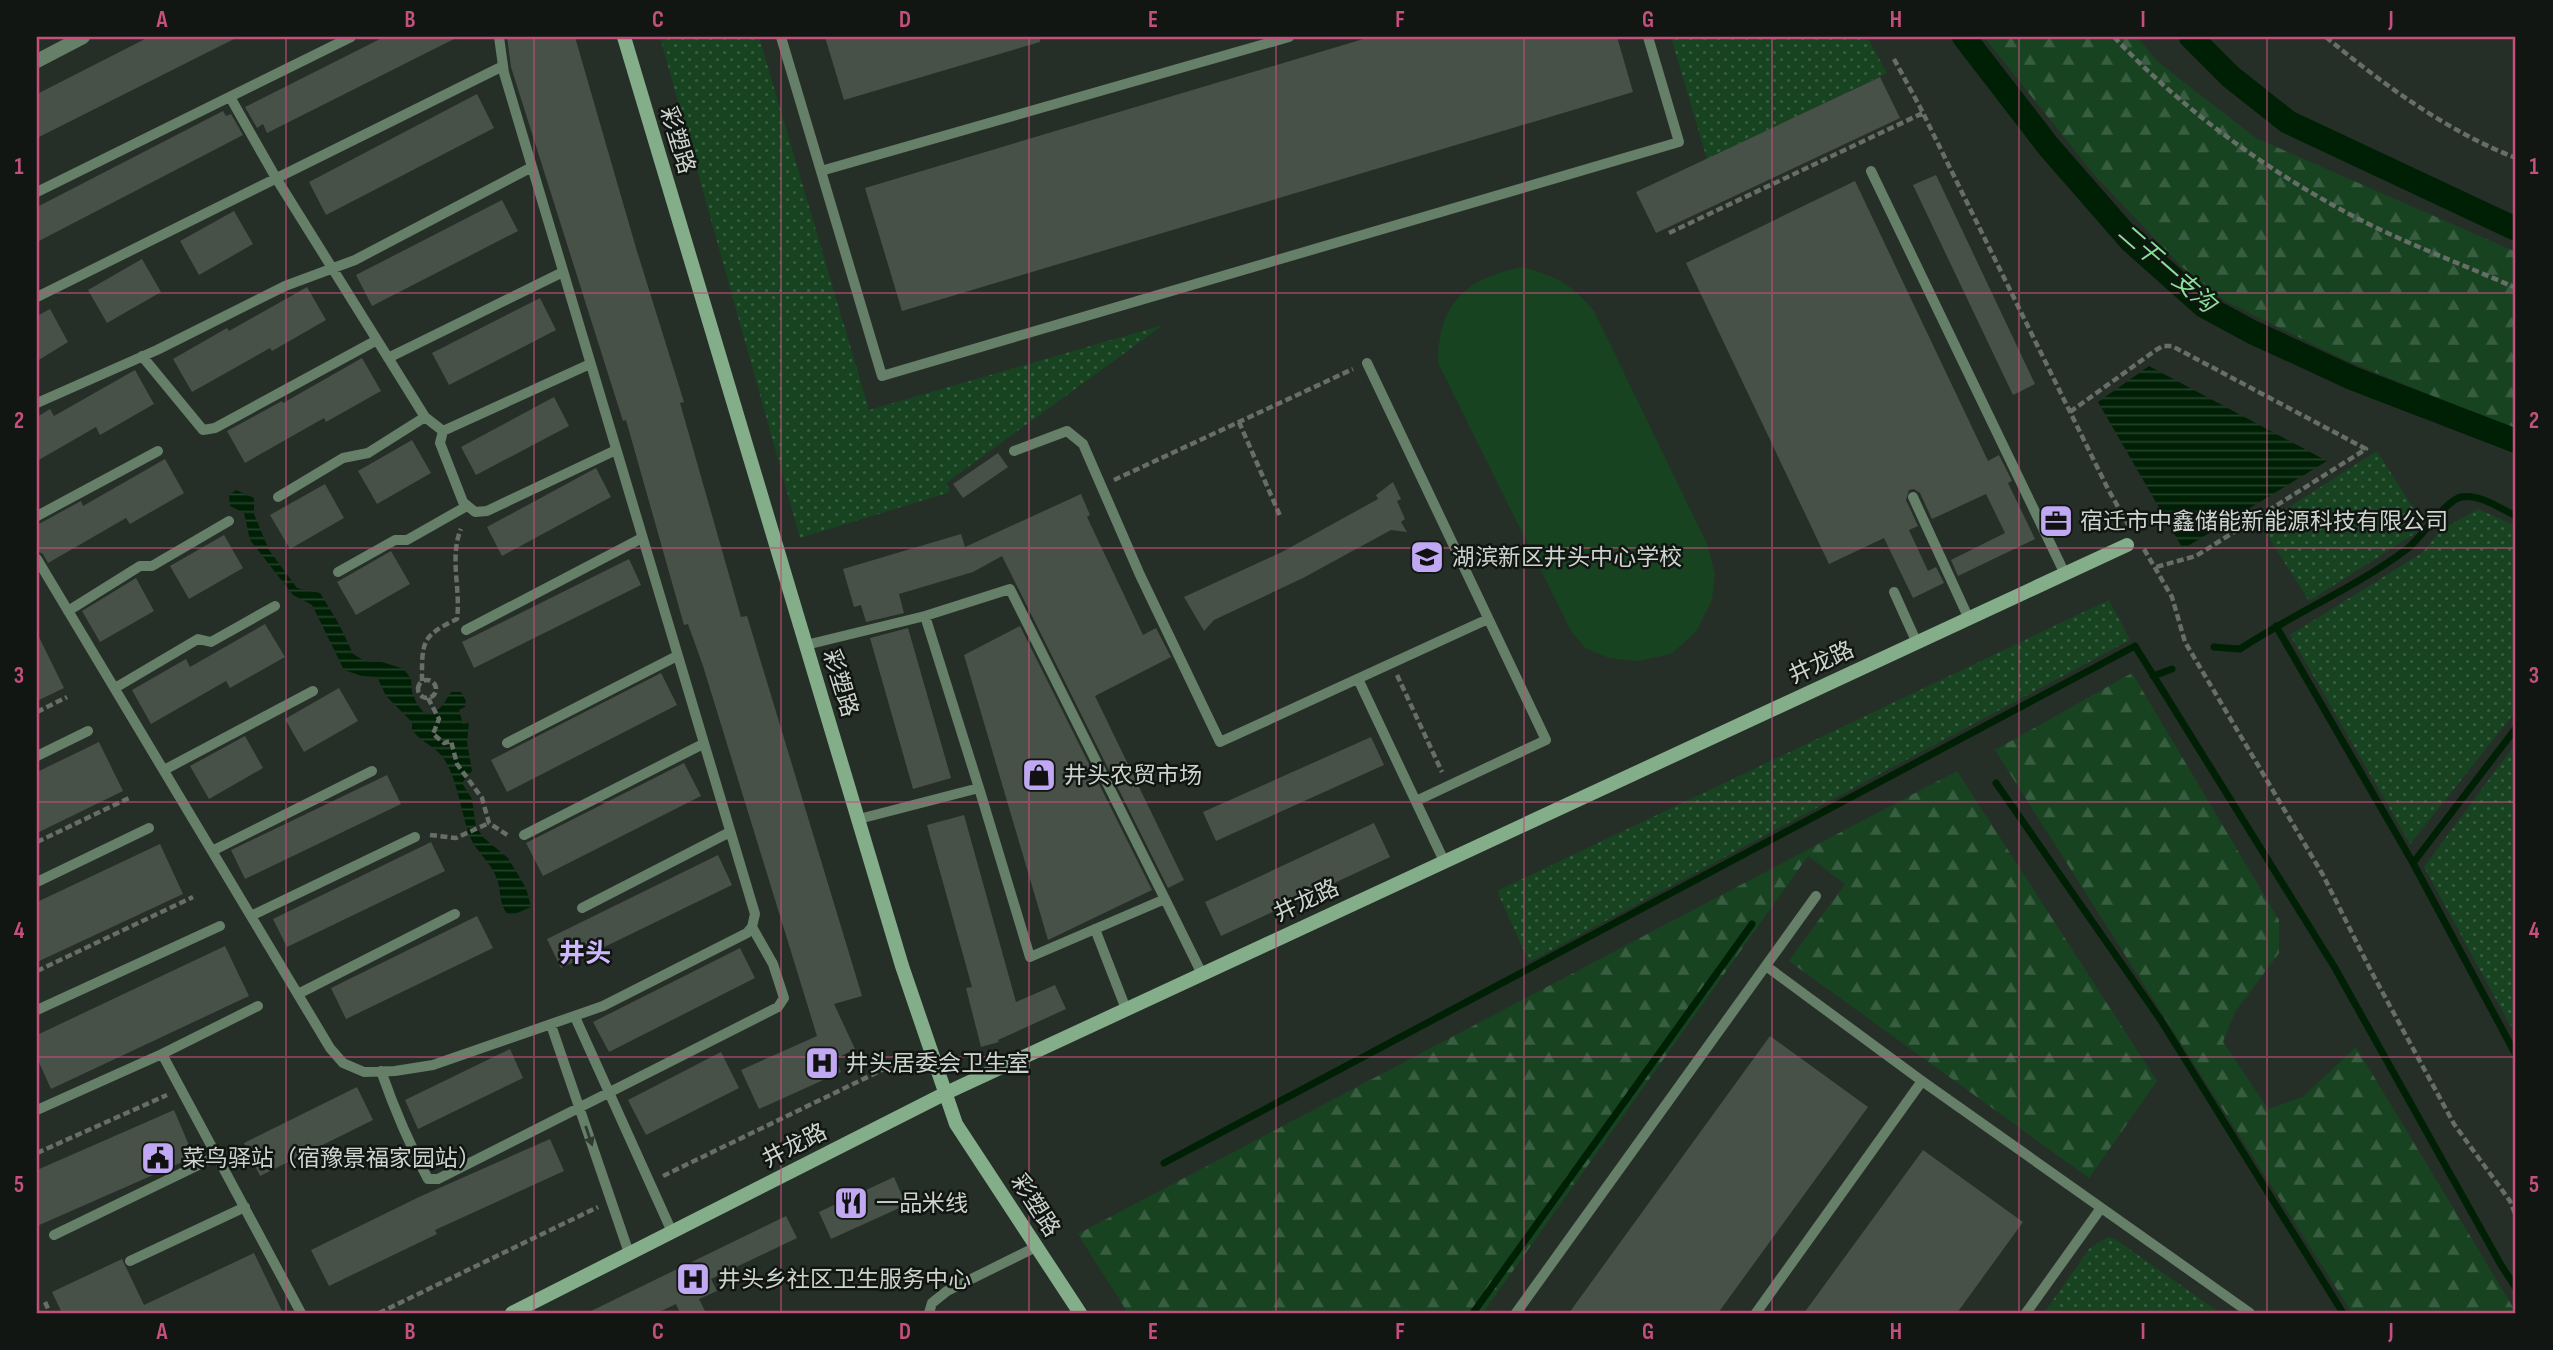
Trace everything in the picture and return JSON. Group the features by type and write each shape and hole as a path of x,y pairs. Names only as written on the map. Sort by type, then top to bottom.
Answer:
{"street":[{"path":"37,61 83,37"},
{"name":"彩塑路","path":"624,37 902,966 956,1124 1080,1313"},
{"name":"井龙路","path":"512,1313 534,1308 629,1254 946,1093 2132,543"}],"lane":[{"path":"37,192 351,37"},
{"path":"37,559 41,577 68,611 298,994 343,1063 364,1072 433,1065 603,1006 747,933 752,927 755,914 532,167 503,65 499,37"},
{"path":"781,37 882,376 1679,142 1648,37"},
{"path":"821,171 1289,37"},
{"path":"37,283 40,295 503,65"},
{"path":"230,97 276,178 425,417 443,431"},
{"path":"37,403 142,356 285,286 355,261 532,167"},
{"path":"1871,171 2065,574"},
{"path":"388,358 563,272"},
{"path":"142,356 203,430 215,428 377,341"},
{"path":"1367,363 1546,740 1416,801"},
{"path":"443,431 590,364"},
{"path":"278,497 343,457 368,453 425,417"},
{"path":"443,431 440,443 463,502 471,509"},
{"path":"1014,451 1067,431 1083,444 1140,575 1220,742 1488,619"},
{"path":"338,572 395,540 407,540 471,509 487,511 616,450"},
{"path":"37,516 158,451"},
{"path":"1913,497 1969,619"},
{"path":"68,611 140,566 152,566 229,521"},
{"path":"466,630 642,538"},
{"path":"806,645 925,616 1010,589 1202,974"},
{"path":"1894,592 1917,643"},
{"path":"115,688 198,639 211,642 275,606"},
{"path":"925,616 1030,957 1164,899"},
{"path":"507,744 677,656"},
{"path":"1358,679 1444,861"},
{"path":"164,770 313,691"},
{"path":"37,756 88,731"},
{"path":"524,835 703,744"},
{"path":"212,851 372,771"},
{"path":"859,819 979,788"},
{"path":"37,882 149,828"},
{"path":"582,908 730,832"},
{"path":"251,916 415,837"},
{"path":"1516,1313 1816,897"},
{"path":"298,994 455,914"},
{"path":"37,1010 220,926"},
{"path":"381,1071 393,1108 428,1179 438,1179 778,1007 784,998 773,964 752,927"},
{"path":"1095,929 1126,1009"},
{"path":"1766,967 2250,1313"},
{"path":"37,1110 162,1054 258,1006"},
{"path":"575,1017 672,1232"},
{"path":"551,1025 629,1254"},
{"path":"162,1054 301,1313"},
{"path":"1756,1313 1922,1081"},
{"path":"54,1234 217,1156"},
{"path":"131,1261 245,1207"},
{"path":"2026,1313 2101,1208"},
{"path":"929,1313 932,1303 947,1291 1037,1247"}],"path":[{"path":"2114,37 2139,63 2206,122 2265,165 2352,215 2516,288"},
{"path":"2326,37 2370,74 2461,131 2516,158"},
{"path":"1894,59 2070,411 2132,543 2156,567 2172,597 2185,642 2323,875 2372,973 2454,1124 2510,1201 2516,1216"},
{"path":"1669,233 1923,113"},
{"path":"2070,411 2156,350 2172,346 2366,449 2196,556 2156,567"},
{"path":"1101,486 1367,363"},
{"path":"1238,422 1281,518"},
{"path":"471,509 454,550 459,604 457,619 435,629 424,642 422,681 418,686 419,692 428,698 439,719 433,734 444,743 451,741 457,764 482,798 489,823 511,837 524,835"},
{"path":"1392,663 1449,785"},
{"path":"422,681 431,680 435,684 435,694 428,698"},
{"path":"37,712 67,697"},
{"path":"37,842 129,798"},
{"path":"415,837 429,835 456,838 489,823"},
{"path":"37,971 193,897"},
{"path":"37,1153 181,1089"},
{"path":"45,1302 50,1313"}],"green space":[{"path":"660,37 759,37 869,410 1163,325 946,483 950,492 800,538"},
{"path":"1671,37 1867,37 1887,73 1707,159"},
{"path":"1984,37 2137,37 2158,62 2256,138 2516,252 2516,431 2341,358 2227,302 2181,266 2096,177"},
{"path":"1523,267 1563,283 1594,311 1707,544 1715,574 1712,600 1696,632 1671,654 1638,661 1609,658 1585,648 1571,631 1438,363 1443,324 1460,296 1486,278"},
{"path":"2377,451 2425,527 2309,601 2261,525"},
{"path":"2478,509 2516,526 2516,711 2410,844 2290,635 2422,553 2441,530"},
{"path":"2109,600 2130,640 1529,962 1497,891"},
{"path":"2132,673 2279,920 2279,953 2235,1012 2223,1042 2268,1109 2303,1097 2356,1047 2514,1309 2513,1313 2352,1313 1995,750"},
{"path":"2516,743 2516,1036 2424,867"},
{"path":"1957,771 2157,1081 2089,1178 1789,961 1845,884 1808,856 1483,1313 1128,1313 1078,1234"},
{"path":"2108,1237 2115,1239 2220,1313 2044,1313 2090,1248"}],"shaded area":[{"path":"2149,366 2327,461 2183,549 2098,402"},
{"path":"236,490 254,498 254,514 269,550 297,588 320,593 353,654 365,661 382,662 404,669 411,679 417,704 425,714 437,710 451,692 461,692 466,701 465,707 459,710 463,724 469,722 467,742 472,771 462,783 472,799 476,827 484,838 508,858 526,888 531,907 515,914 505,911 494,873 470,837 455,783 441,755 412,730 412,722 386,696 377,677 362,676 344,670 312,605 293,595 250,540 244,513 230,506 229,495"}],"building":[{"path":"149,37 238,37 37,138 37,94"},
{"path":"384,37 458,37 267,133 263,124 257,128 245,107"},
{"path":"507,37 575,37 684,402 680,403 741,617 747,616 862,996 834,1004 855,1049 835,1059 841,1072 759,1109 741,1070 817,1036 703,666 688,624 684,625 626,420 623,421 511,67"},
{"path":"825,37 1040,37 1040,42 844,100"},
{"path":"1370,37 1617,37 1633,92 902,311 865,188"},
{"path":"1880,77 1900,118 1656,233 1636,192"},
{"path":"477,94 494,128 326,215 309,182"},
{"path":"223,111 226,116 231,114 243,135 37,242 37,207"},
{"path":"1936,175 2035,384 2013,395 1913,185"},
{"path":"1855,181 1988,461 1999,455 2012,481 2008,483 2035,539 1958,576 1951,560 2005,533 1986,494 1932,519 1920,493 1914,489 1909,490 1906,500 1918,526 1909,530 1928,571 1936,567 1944,583 1913,598 1884,538 1829,564 1686,263"},
{"path":"502,200 518,231 372,306 356,275"},
{"path":"234,211 253,244 199,275 180,241"},
{"path":"142,259 161,292 107,323 88,290"},
{"path":"307,287 326,320 192,392 173,359"},
{"path":"540,298 556,330 449,385 432,353"},
{"path":"50,309 68,342 37,361 37,316"},
{"path":"362,358 381,391 326,422 324,418 245,463 227,431"},
{"path":"135,370 154,404 100,435 96,427 37,461 37,417 50,409 54,416"},
{"path":"554,397 569,426 476,475 461,447"},
{"path":"412,440 431,473 377,504 358,471"},
{"path":"998,453 1008,467 963,498 953,484"},
{"path":"165,459 184,493 130,524 126,518 48,563 43,554 37,551 37,525 81,501 83,506"},
{"path":"596,468 611,497 502,556 487,527"},
{"path":"1393,482 1401,499 1397,501 1405,519 1401,522 1407,532 1391,530 1303,578 1214,620 1204,631 1184,597 1282,552 1378,499 1376,495"},
{"path":"325,484 344,518 290,549 270,515"},
{"path":"1081,494 1090,515 1087,517 1143,635 1156,628 1171,657 1095,696 1184,880 1168,888 1002,556 973,572 899,594 904,613 866,622 861,605 854,607 843,569 961,534 965,547"},
{"path":"224,535 243,568 189,599 170,566"},
{"path":"391,551 410,584 356,615 337,582"},
{"path":"629,559 641,585 474,668 462,642"},
{"path":"136,578 154,611 100,642 82,611"},
{"path":"265,624 285,657 230,688 226,681 151,724 132,690 186,659 190,667"},
{"name":"井头农贸市场","path":"1020,626 1152,890 1048,940 964,655"},
{"path":"908,628 951,778 913,789 870,638"},
{"path":"37,633 64,688 37,701"},
{"path":"661,673 677,705 507,792 491,760"},
{"path":"339,688 358,721 304,752 285,719"},
{"path":"245,736 263,768 209,799 190,766"},
{"path":"1371,737 1384,765 1216,841 1203,812"},
{"path":"99,742 123,791 37,833 37,772"},
{"path":"684,763 701,796 543,876 526,843"},
{"path":"387,775 401,804 245,879 231,850"},
{"path":"964,815 1016,1002 1055,985 1066,1009 998,1040 999,1042 981,1047 966,988 972,987 927,825"},
{"path":"1374,823 1390,857 1221,936 1205,902"},
{"path":"431,842 445,871 287,947 273,919"},
{"path":"160,844 183,894 37,962 37,902"},
{"path":"718,855 732,885 561,968 547,939"},
{"path":"477,916 493,948 346,1019 331,988"},
{"path":"225,946 249,996 51,1089 37,1058 37,1035"},
{"path":"740,948 755,978 609,1052 593,1022"},
{"path":"1770,1036 1868,1107 1718,1313 1569,1313"},
{"path":"510,1049 523,1078 418,1129 405,1100"},
{"path":"721,1052 739,1088 646,1135 628,1100"},
{"path":"357,1087 373,1120 260,1176 244,1143"},
{"path":"174,1110 194,1157 37,1226 37,1170"},
{"path":"550,1139 564,1171 435,1230 437,1234 329,1286 311,1250 419,1197"},
{"path":"1923,1150 2023,1222 1957,1313 1804,1313"},
{"path":"894,1177 906,1205 831,1239 819,1212"},
{"path":"786,1216 797,1238 711,1279 717,1291 699,1299 706,1313 680,1313 676,1304 657,1313 587,1313"},
{"path":"254,1253 283,1313 62,1313 52,1292 122,1259 144,1305"}],"waterway":[{"name":"二干一支沟","path":"1964,37 2049,147 2131,241 2204,306 2252,332 2352,378 2516,441"},
{"path":"2191,37 2231,77 2288,122 2516,229"},
{"path":"2214,647 2240,649 2367,576 2407,549 2448,505 2461,497 2482,499 2516,516"},
{"path":"2276,626 2413,863 2516,1055"},
{"path":"1164,1163 2135,646 2335,968 2516,1288"},
{"path":"2153,676 2172,669"},
{"path":"2413,863 2516,728"},
{"path":"1996,783 2160,1019 2343,1313"},
{"path":"1473,1313 1752,924"}],"place":[{"name":"宿迁市中鑫储能新能源科技有限公司","path":"2056,521"},
{"name":"湖滨新区井头中心学校","path":"1427,557"},
{"name":"井头农贸市场","path":"1039,775"},
{"name":"井头居委会卫生室","path":"822,1063"},
{"name":"菜鸟驿站（宿豫景福家园站）","path":"158,1158"},
{"name":"一品米线","path":"851,1203"},
{"name":"井头乡社区卫生服务中心","path":"693,1279"}],"district":[{"name":"井头","path":"585,953"}]}
